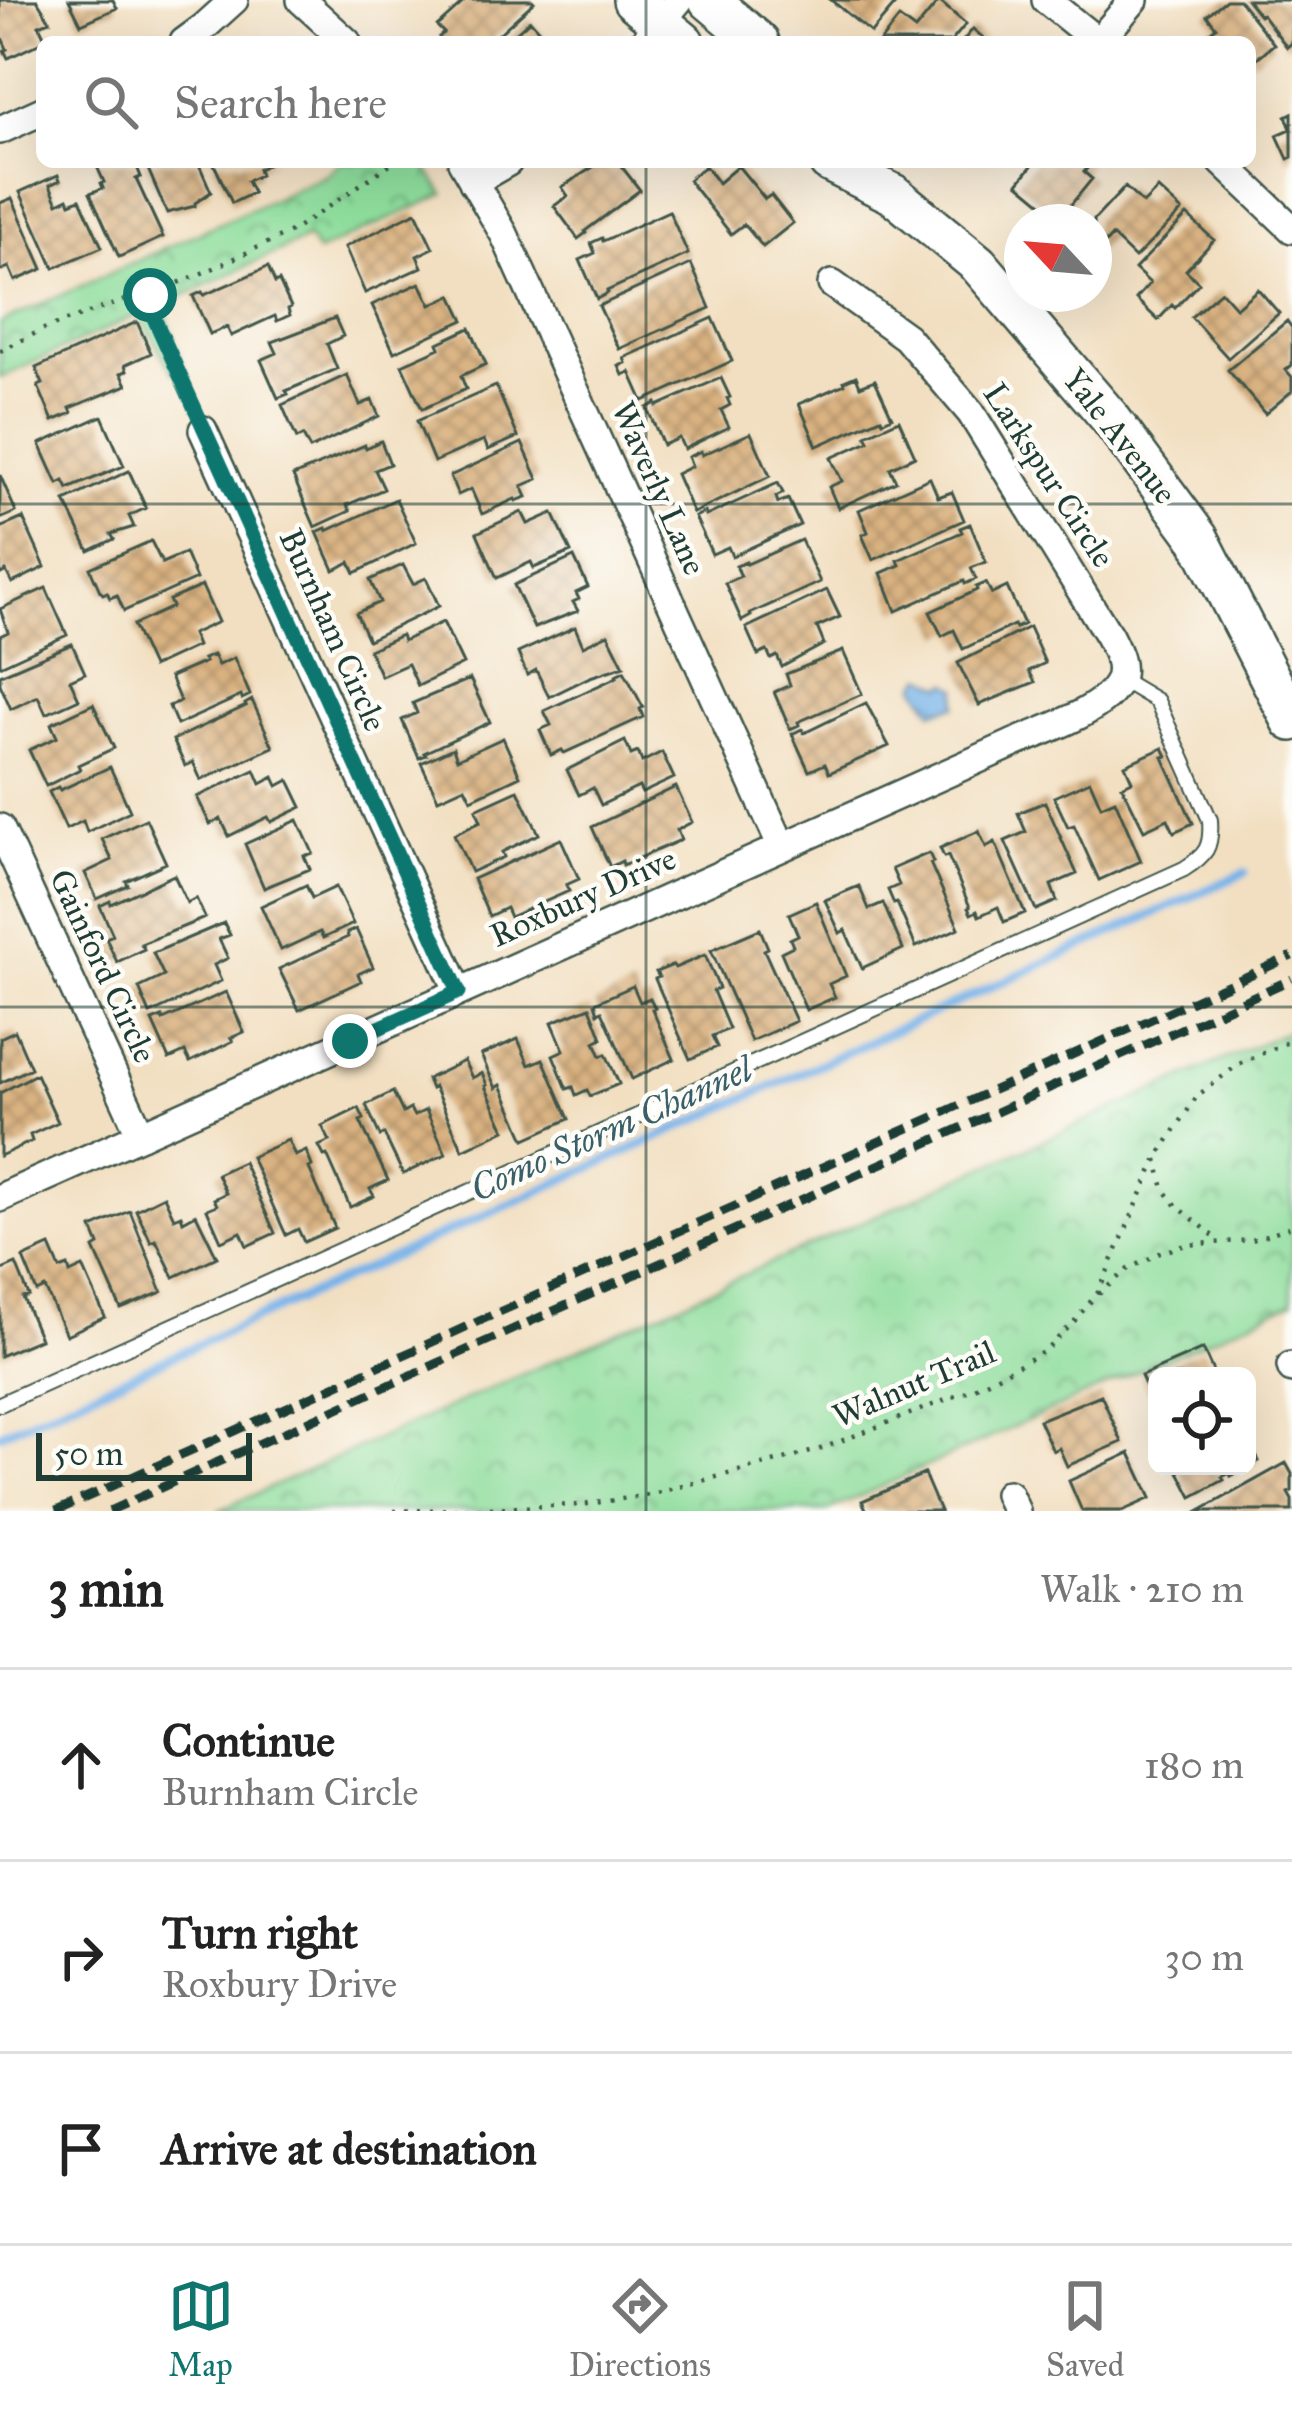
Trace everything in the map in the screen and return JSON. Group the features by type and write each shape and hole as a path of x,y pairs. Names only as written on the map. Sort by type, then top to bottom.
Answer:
{"main road":[{"path":"710,0 752,36"},
{"name":"Yale Avenue","path":"850,168 886,178 978,264 1110,418 1199,539 1292,721"}],"street":[{"path":"191,36 234,0"},
{"path":"301,0 340,36"},
{"path":"1046,0 1091,36"},
{"path":"1103,36 1134,0"},
{"path":"0,130 36,114"},
{"path":"1228,168 1292,229"},
{"name":"Waverly Lane","path":"467,172 504,234 782,847"},
{"name":"Larkspur Circle","path":"832,284 906,337 971,413 1109,636 1120,659 1120,679"},
{"name":"Burnham Circle","path":"203,430 459,992"},
{"name":"Roxbury Drive","path":"0,1198 1086,711 1104,700 1120,679"},
{"name":"Gainford Circle","path":"0,828 141,1135"}],"lane":[{"path":"0,1404 1184,869 1202,857 1211,839 1210,820 1157,701 1120,679"}],"path":[{"path":"0,351 44,329 214,268 293,230 385,168"},
{"path":"144,296 203,430"},
{"name":"Walnut Trail","path":"394,1511 581,1505 649,1495 818,1450 971,1390 1045,1351 1099,1291 1156,1158 1197,1096 1239,1064 1292,1040"},
{"path":"1156,1158 1164,1189 1177,1206 1220,1241"},
{"path":"1092,1299 1128,1269 1160,1253 1186,1245 1252,1240 1292,1226"}],"green space":[{"path":"334,168 426,168 444,194 317,252 308,238 163,305 184,370 173,373 139,314 0,378 0,323"},
{"path":"1292,1029 1292,1302 827,1511 218,1511"}],"water":[{"path":"924,676 958,688 956,706 933,711 916,686"}],"building":[{"path":"0,0 37,0 50,21 39,25 44,36 36,36 36,45 8,58 0,33"},
{"path":"69,0 113,0 117,8 81,24"},
{"path":"466,0 534,2 497,36 440,36 444,33 437,26"},
{"path":"831,0 899,0 871,33"},
{"path":"1226,0 1239,0 1274,44 1256,59 1256,36 1205,36 1216,27 1207,15"},
{"path":"1247,0 1292,0 1292,43 1287,47"},
{"path":"939,1 966,24 956,36 885,36 899,18 915,30"},
{"path":"530,20 544,36 513,36"},
{"path":"1292,113 1292,157 1288,159 1277,135 1291,129 1286,116"},
{"path":"98,168 137,168 141,177 136,179 163,237 119,257 90,193 103,188"},
{"path":"148,168 201,168 211,192 195,206 167,213"},
{"path":"216,168 260,168 260,175 247,181 253,193 232,203"},
{"path":"592,168 623,168 640,190 578,239 554,206 568,196 562,187"},
{"path":"707,168 718,183 740,168 765,199 771,195 793,223 763,247 744,224 731,234 688,180"},
{"path":"1030,168 1087,168 1084,172 1092,179 1071,204 1043,204 1018,183"},
{"path":"58,175 60,180 50,185 58,203 80,199 102,247 54,268 20,192"},
{"path":"1125,187 1143,204 1158,189 1182,211 1135,258 1112,236 1109,204"},
{"path":"12,198 43,269 15,281 9,267 0,271 0,203"},
{"path":"669,211 688,254 597,299 580,260 595,253 591,243"},
{"path":"416,212 433,248 417,256 422,267 365,293 345,247"},
{"path":"1187,215 1214,240 1186,270 1199,283 1158,320 1136,299 1150,283 1135,269"},
{"path":"691,264 710,308 619,349 599,306"},
{"path":"268,267 291,307 290,315 277,321 275,316 231,336 227,327 210,334 193,296"},
{"path":"420,283 431,305 452,295 464,320 394,352 372,305"},
{"path":"1258,289 1279,313 1228,358 1191,317 1221,291 1236,308"},
{"path":"335,318 343,336 327,344 337,369 278,398 261,360 277,353 272,342"},
{"path":"713,318 732,361 643,401 630,372 623,375 619,366 626,363 624,358"},
{"path":"1287,321 1292,328 1292,365 1286,370 1292,377 1292,391 1265,414 1228,370"},
{"path":"137,322 151,353 125,365 127,371 121,373 127,385 70,408 72,413 53,421 36,368"},
{"path":"470,328 486,364 461,376 466,389 422,409 402,365"},
{"path":"347,375 360,405 372,400 379,416 310,449 303,436 297,439 282,405"},
{"path":"856,376 860,386 875,380 892,417 817,446 799,404"},
{"path":"721,378 730,397 730,405 721,410 729,427 684,449 679,438 663,445 647,408"},
{"path":"496,386 518,437 488,450 484,440 434,462 417,421"},
{"path":"102,416 124,466 68,489 64,481 58,484 40,444"},
{"path":"899,420 915,456 890,468 896,481 838,508 829,487 842,481 831,458 869,441 866,435"},
{"path":"751,433 770,476 693,513 676,474 692,466 688,457"},
{"path":"381,441 390,464 375,470 384,489 347,505 350,511 315,527 293,476"},
{"path":"522,443 538,479 522,486 527,497 482,514 471,489 458,495 450,476"},
{"path":"129,471 146,508 129,516 134,527 111,534 114,539 89,551 65,501"},
{"path":"0,475 16,512 0,519"},
{"path":"930,478 938,497 952,492 964,520 873,560 862,535 868,532 859,510"},
{"path":"778,483 783,493 776,497 778,503 788,499 800,525 732,556 728,547 712,554 695,517"},
{"path":"396,499 416,543 355,573 350,562 334,570 317,532"},
{"path":"522,512 528,524 553,513 571,552 534,568 531,562 497,578 477,533"},
{"path":"23,518 45,567 12,583 6,571 0,571 0,528"},
{"path":"970,524 986,562 971,568 976,579 896,611 881,573"},
{"path":"801,540 820,582 742,621 725,583 741,576 736,566"},
{"path":"151,541 162,563 185,553 196,579 124,611 117,595 110,598 100,591 90,568"},
{"path":"574,557 588,587 576,593 579,599 573,602 578,611 534,628 514,585"},
{"path":"403,565 413,584 426,578 439,606 368,640 356,613 380,602 370,580"},
{"path":"986,583 992,594 1007,587 1024,624 963,649 954,630 942,636 930,612"},
{"path":"202,586 218,622 192,634 197,646 152,667 133,625 172,607 169,600"},
{"path":"46,588 67,635 0,666 0,636 8,632 0,609"},
{"path":"827,590 840,617 817,627 824,644 782,667 777,656 771,659 767,651 758,655 746,628"},
{"path":"443,622 463,664 418,686 408,664 381,676 369,650 401,635 403,641"},
{"path":"575,627 583,646 608,634 624,666 549,697 536,670 527,675 518,653"},
{"path":"1029,627 1045,663 1029,671 1035,682 979,705 958,663"},
{"path":"72,644 85,673 70,680 79,699 46,714 38,696 11,709 0,675"},
{"path":"843,651 862,694 790,729 774,692 790,685 786,674"},
{"path":"213,655 218,665 234,658 250,695 177,725 169,706 180,701 170,677"},
{"path":"624,671 643,707 643,717 551,755 540,730 551,725 544,711"},
{"path":"470,679 490,722 419,758 402,720 417,713 413,703"},
{"path":"252,700 273,747 201,780 193,762 185,766 173,740"},
{"path":"866,703 889,746 829,773 825,764 809,771 792,734 802,729 804,733"},
{"path":"93,704 114,748 46,786 29,750 57,737 51,724"},
{"path":"503,738 520,776 471,799 465,787 438,799 421,763 453,748 457,759"},
{"path":"625,741 631,755 638,752 642,762 662,752 674,778 642,793 639,787 601,805 593,788 579,795 567,770"},
{"path":"1163,748 1193,823 1174,832 1168,819 1144,830 1122,786 1132,781 1125,765"},
{"path":"110,767 130,811 87,832 83,821 66,829 49,792"},
{"path":"255,770 261,784 274,777 278,786 289,780 302,807 229,836 221,819 210,824 197,797"},
{"path":"1090,781 1101,806 1115,800 1141,861 1099,880 1074,825 1068,827 1054,797"},
{"path":"676,787 692,822 677,830 681,840 610,867 592,827"},
{"path":"518,790 539,834 471,872 454,834 481,821 476,809"},
{"path":"1045,802 1077,874 1051,885 1057,901 1036,910 1005,841 1026,832 1018,813"},
{"path":"146,819 166,863 97,899 85,873 112,860 102,839"},
{"path":"298,820 313,853 304,856 310,869 264,888 245,844"},
{"path":"979,831 986,847 995,842 1025,913 1004,922 998,907 979,916 977,911 971,914 948,856 940,848"},
{"path":"561,839 579,879 566,885 569,891 510,917 506,908 489,916 473,879"},
{"path":"929,853 959,928 916,947 888,890 899,885 892,869"},
{"path":"174,875 187,903 196,898 205,918 141,944 144,949 117,962 106,938 113,935 100,906"},
{"path":"306,885 312,898 336,887 353,924 323,938 320,932 281,950 261,906"},
{"path":"859,886 869,909 883,903 903,949 862,968 825,900"},
{"path":"816,902 846,976 829,984 835,997 806,1010 781,952 793,946 790,939 798,935 789,914"},
{"path":"224,923 230,935 219,939 228,958 214,965 221,981 150,1014 139,988 164,976 153,953"},
{"path":"356,929 373,967 358,974 361,981 299,1010 279,969"},
{"path":"760,929 768,948 764,950 796,1021 751,1041 711,950"},
{"path":"705,955 729,1029 712,1036 717,1047 690,1059 656,972"},
{"path":"633,986 640,1002 650,998 674,1059 632,1079 595,1003"},
{"path":"226,992 244,1032 190,1062 185,1052 169,1059 152,1021"},
{"path":"590,1007 602,1038 595,1042 619,1084 590,1096 587,1090 576,1095 573,1087 567,1089 553,1055 564,1050 552,1022"},
{"path":"15,1031 31,1068 0,1083 0,1038"},
{"path":"518,1039 529,1065 543,1059 569,1119 525,1139 501,1085 496,1088 481,1055"},
{"path":"464,1061 472,1078 482,1073 505,1130 463,1150 427,1079"},
{"path":"36,1074 58,1122 0,1156 0,1093"},
{"path":"393,1092 403,1113 410,1109 414,1116 426,1110 446,1154 403,1174 366,1105"},
{"path":"359,1108 364,1119 360,1121 388,1180 370,1189 374,1196 350,1207 319,1146 330,1141 322,1126"},
{"path":"288,1140 295,1156 306,1151 335,1228 304,1242 298,1229 286,1235 251,1157"},
{"path":"243,1162 275,1233 247,1246 241,1232 221,1241 207,1209 226,1193 217,1174"},
{"path":"164,1196 174,1218 181,1215 183,1221 196,1214 217,1257 174,1277 136,1210"},
{"path":"130,1211 162,1292 121,1309 94,1248 99,1245 92,1228"},
{"path":"50,1246 60,1269 68,1266 70,1273 83,1267 105,1317 66,1335 45,1288 37,1292 23,1258"},
{"path":"16,1264 29,1296 23,1298 40,1339 0,1356 0,1271"},
{"path":"1203,1349 1211,1367 1162,1367"},
{"path":"1101,1395 1122,1442 1067,1466 1059,1448 1053,1451 1039,1420"},
{"path":"1130,1453 1151,1498 1122,1511 1082,1511 1069,1481"},
{"path":"1286,1463 1292,1474 1288,1493 1292,1511 1200,1511"},
{"path":"924,1474 940,1511 867,1511 862,1501"},
{"path":"1181,1475 1226,1475 1224,1480 1192,1497"}],"waterway":[{"name":"Como Storm Channel","path":"0,1434 1244,873"}],"railway":[{"path":"56,1511 1292,956"},
{"path":"109,1511 1292,979"}],"route":[{"path":"150,295 144,296 203,430 459,992 350,1041"}]}
